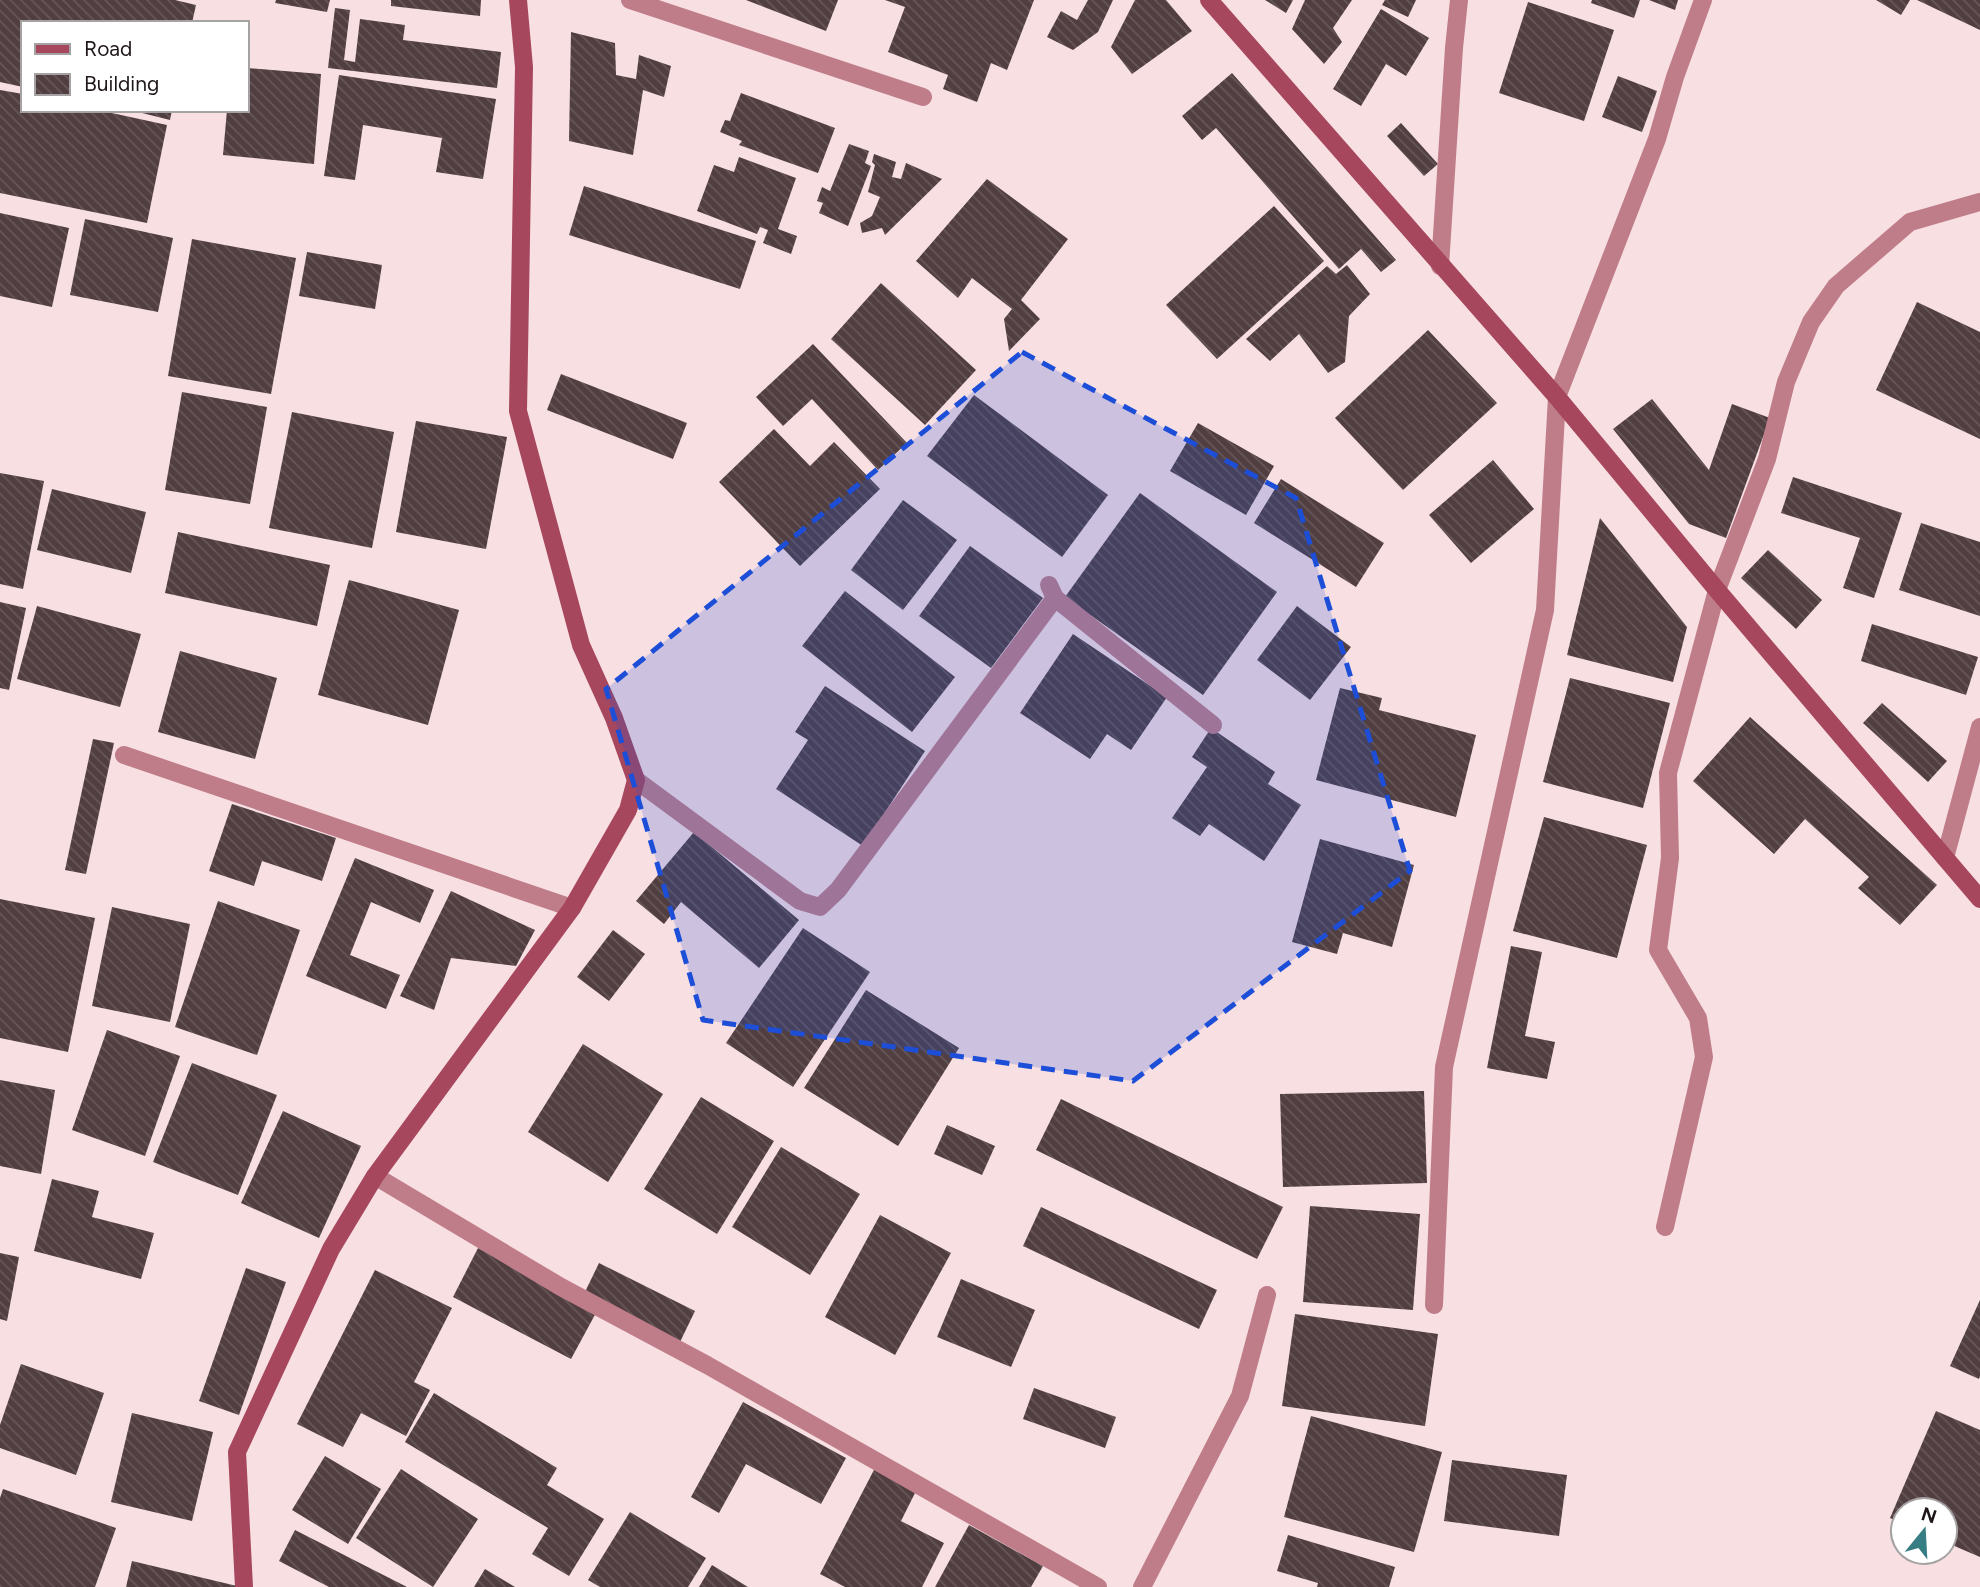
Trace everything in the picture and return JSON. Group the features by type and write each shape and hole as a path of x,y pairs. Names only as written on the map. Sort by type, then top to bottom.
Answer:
{"street":[{"path":"518,0 524,67 518,411 581,645 614,718 636,780 800,901 820,907 838,891 1052,592 1213,725"},
{"path":"631,0 923,97"},
{"path":"1209,0 1556,397 1980,899"},
{"path":"1440,266 1459,0"},
{"path":"1434,1305 1444,1067 1545,610 1556,397 1657,139 1675,77 1703,0"},
{"path":"1665,1227 1704,1056 1698,1018 1658,950 1670,858 1668,773 1717,590 1768,459 1786,382 1811,321 1836,286 1910,222 1980,202"},
{"path":"1945,858 1980,727"},
{"path":"124,755 572,908"},
{"path":"244,1587 237,1451 331,1249 375,1176 572,908 628,810 636,780"},
{"path":"375,1176 561,1287 719,1372 1098,1587"},
{"path":"1142,1587 1240,1396 1267,1295"}],"highlighted area":[{"path":"1022,352 1296,498 1410,871 1133,1081 703,1020 606,689"}],"building":[{"path":"0,0 175,0 196,5 192,21 21,21 21,87 0,82"},
{"path":"276,0 330,0 327,12 275,3"},
{"path":"391,0 481,0 480,16 391,6"},
{"path":"746,0 838,0 826,31"},
{"path":"885,0 1034,0 1007,70 991,63 977,102 943,89 948,75 888,52 905,7"},
{"path":"1088,0 1113,0 1098,32 1073,50 1047,37 1061,11 1077,20"},
{"path":"1135,0 1166,0 1192,31 1132,74 1111,47"},
{"path":"1265,0 1293,0 1286,13"},
{"path":"1305,0 1352,0 1333,28 1342,42 1324,64 1292,29"},
{"path":"1385,0 1416,0 1408,17 1382,5"},
{"path":"1592,0 1640,0 1634,18 1591,3"},
{"path":"1649,0 1678,0 1675,10"},
{"path":"1876,0 1910,0 1901,15"},
{"path":"1917,0 1980,0 1980,30"},
{"path":"1528,2 1614,30 1584,121 1499,93"},
{"path":"335,8 350,10 344,60 355,62 360,19 405,25 403,40 501,52 497,88 328,68"},
{"path":"1381,9 1429,38 1406,76 1386,64 1361,106 1333,89"},
{"path":"571,32 615,43 616,75 636,79 639,55 671,66 664,97 643,90 633,155 569,141"},
{"path":"248,68 321,74 314,164 223,155 227,112 248,112"},
{"path":"1232,73 1396,260 1381,272 1361,249 1339,269 1216,128 1202,140 1182,116"},
{"path":"339,75 496,99 483,179 436,172 442,138 363,125 355,180 324,176"},
{"path":"1618,76 1657,91 1642,132 1602,117"},
{"path":"0,90 21,94 21,112 107,112 167,125 147,223 0,193"},
{"path":"741,93 835,128 818,173 739,145 742,141 720,132 725,120 730,121"},
{"path":"138,112 172,112 170,120"},
{"path":"1401,123 1438,164 1424,176 1387,136"},
{"path":"849,144 869,151 865,163 871,166 848,226 819,213 823,203 817,201 822,187 830,191"},
{"path":"874,154 896,162 892,177 901,179 906,163 942,179 885,235 882,228 862,233 860,223 872,216 880,197 868,192 875,165 872,162"},
{"path":"739,157 796,178 778,229 797,236 791,254 763,243 768,230 760,227 757,234 697,211 714,165 734,172"},
{"path":"987,179 1068,239 1021,300 1040,319 1009,351 1004,319 1012,309 972,278 958,298 916,261"},
{"path":"584,186 756,241 740,289 569,235"},
{"path":"1274,206 1324,261 1217,359 1166,305"},
{"path":"0,213 69,228 52,307 0,296"},
{"path":"85,219 173,238 158,312 70,295"},
{"path":"192,239 296,258 271,394 168,376"},
{"path":"307,252 382,265 375,309 299,296"},
{"path":"1347,265 1370,294 1349,316 1345,362 1328,373 1299,334 1270,361 1246,339 1327,266 1336,274"},
{"path":"881,283 976,370 925,425 831,339"},
{"path":"1917,302 1980,332 1980,439 1876,390"},
{"path":"1428,330 1497,403 1403,490 1335,418"},
{"path":"813,344 907,443 878,470 812,399 783,426 756,397"},
{"path":"561,374 687,423 673,459 547,410"},
{"path":"182,392 267,407 250,504 165,490"},
{"path":"974,395 1108,495 1062,557 927,456"},
{"path":"1652,399 1709,470 1732,404 1770,418 1726,538 1689,524 1613,429"},
{"path":"292,412 394,432 372,548 269,528"},
{"path":"416,421 507,437 486,549 396,532"},
{"path":"1198,423 1274,466 1246,515 1170,471"},
{"path":"774,429 810,466 834,442 880,489 800,566 719,482"},
{"path":"1493,460 1534,509 1471,563 1429,515"},
{"path":"0,473 44,481 23,589 0,584"},
{"path":"1793,477 1902,513 1874,598 1843,588 1860,538 1781,513"},
{"path":"1281,479 1384,543 1356,587 1254,523"},
{"path":"52,489 146,512 131,573 37,550"},
{"path":"1140,493 1277,592 1203,695 1065,597"},
{"path":"903,500 957,540 903,610 851,570"},
{"path":"1600,518 1687,627 1673,682 1567,655"},
{"path":"1921,523 1980,542 1980,616 1899,590"},
{"path":"178,532 330,565 317,626 165,593"},
{"path":"970,546 1043,598 991,668 919,616"},
{"path":"1768,550 1822,600 1796,629 1741,578"},
{"path":"349,580 459,610 428,725 318,695"},
{"path":"845,591 955,677 912,732 802,646"},
{"path":"0,602 26,608 9,690 0,688"},
{"path":"37,606 141,634 120,707 17,679"},
{"path":"1297,606 1351,647 1310,700 1257,660"},
{"path":"1872,624 1978,657 1966,695 1861,661"},
{"path":"1073,634 1167,697 1131,750 1107,734 1090,759 1020,713"},
{"path":"180,651 277,678 255,759 158,732"},
{"path":"1570,678 1670,703 1643,808 1543,782"},
{"path":"825,686 925,751 863,846 776,789 808,740 795,732"},
{"path":"1340,688 1382,698 1379,710 1476,735 1456,817 1316,780"},
{"path":"1882,703 1947,761 1928,782 1863,723"},
{"path":"1750,717 1937,885 1900,925 1858,888 1869,877 1805,819 1774,854 1693,781"},
{"path":"1211,728 1275,772 1268,784 1301,805 1264,861 1209,824 1200,836 1172,818 1207,767 1192,757"},
{"path":"93,739 114,743 86,874 65,870"},
{"path":"232,804 336,838 322,881 262,861 254,886 209,871"},
{"path":"1544,817 1647,845 1617,958 1513,931"},
{"path":"694,832 799,920 759,968 681,902 664,924 636,901"},
{"path":"1320,839 1414,865 1392,947 1343,933 1337,954 1292,942"},
{"path":"355,858 434,890 420,923 371,902 350,955 400,975 386,1009 306,976"},
{"path":"451,891 535,930 516,966 451,958 434,1010 400,996"},
{"path":"0,899 95,918 68,1052 0,1038"},
{"path":"218,901 300,930 257,1055 175,1027"},
{"path":"112,907 190,924 170,1022 92,1006"},
{"path":"803,928 870,972 793,1087 726,1043"},
{"path":"613,930 645,954 609,1001 577,977"},
{"path":"1511,946 1542,952 1525,1036 1555,1042 1547,1079 1487,1068"},
{"path":"866,990 959,1048 898,1146 804,1088"},
{"path":"107,1030 180,1056 145,1156 72,1130"},
{"path":"583,1044 663,1094 608,1182 528,1132"},
{"path":"192,1063 277,1095 238,1195 153,1162"},
{"path":"0,1080 55,1090 41,1174 0,1166"},
{"path":"1424,1091 1427,1183 1283,1187 1280,1094"},
{"path":"701,1097 774,1141 717,1234 644,1189"},
{"path":"1061,1099 1283,1207 1257,1259 1036,1150"},
{"path":"283,1111 361,1146 319,1238 241,1203"},
{"path":"947,1125 995,1146 982,1175 934,1154"},
{"path":"781,1147 860,1194 810,1275 732,1227"},
{"path":"52,1179 99,1191 92,1217 154,1233 141,1279 34,1251"},
{"path":"1310,1206 1420,1214 1413,1310 1303,1302"},
{"path":"1041,1207 1217,1290 1199,1329 1023,1246"},
{"path":"880,1215 951,1253 895,1355 825,1317"},
{"path":"478,1248 597,1311 571,1359 453,1297"},
{"path":"0,1253 19,1257 7,1321 0,1319"},
{"path":"599,1263 695,1311 680,1342 584,1294"},
{"path":"246,1268 286,1282 239,1415 199,1401"},
{"path":"375,1270 452,1308 414,1382 430,1390 406,1436 361,1413 343,1447 297,1424"},
{"path":"961,1279 1035,1310 1011,1367 937,1337"},
{"path":"1980,1300 1980,1376 1979,1379 1950,1366"},
{"path":"1295,1314 1438,1334 1425,1426 1282,1406"},
{"path":"21,1364 104,1393 76,1475 0,1448 0,1425"},
{"path":"1034,1388 1116,1417 1105,1448 1023,1419"},
{"path":"434,1393 557,1468 547,1485 604,1519 569,1576 532,1554 548,1528 405,1442"},
{"path":"743,1402 846,1458 821,1504 746,1464 719,1513 691,1497"},
{"path":"1936,1411 1980,1430 1980,1557 1959,1548 1959,1496 1899,1496"},
{"path":"132,1413 213,1432 192,1521 111,1502"},
{"path":"1311,1416 1442,1452 1414,1552 1284,1517"},
{"path":"325,1456 381,1489 348,1544 292,1510"},
{"path":"1452,1460 1567,1475 1559,1536 1444,1521"},
{"path":"876,1466 918,1487 901,1521 944,1543 922,1587 845,1587 820,1574"},
{"path":"401,1469 478,1519 433,1587 356,1538"},
{"path":"3,1489 116,1528 95,1587 0,1587 0,1498"},
{"path":"630,1512 706,1558 688,1587 600,1587 588,1580"},
{"path":"969,1525 1043,1566 1031,1587 935,1587"},
{"path":"295,1530 407,1587 329,1587 279,1561"},
{"path":"1288,1535 1395,1567 1389,1587 1317,1587 1318,1583 1277,1571"},
{"path":"132,1561 237,1586 237,1587 126,1587"},
{"path":"712,1565 748,1587 699,1587"},
{"path":"485,1569 515,1587 474,1587"}]}
